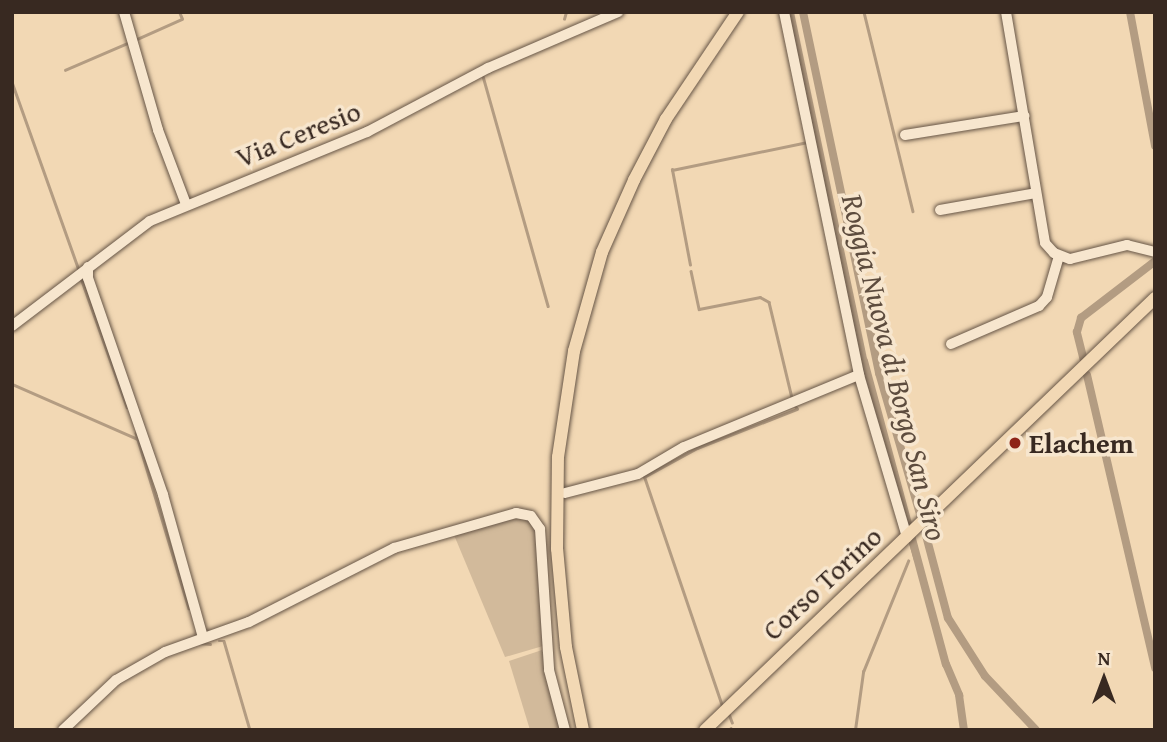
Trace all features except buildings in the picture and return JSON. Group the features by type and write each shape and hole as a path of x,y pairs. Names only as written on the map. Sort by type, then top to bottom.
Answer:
{"main road":[{"path":"583,730 566,647 557,549 559,447 573,351 602,252 634,180 666,119 737,12"},
{"name":"Corso Torino","path":"705,730 1155,298"}],"street":[{"path":"124,12 158,130 186,204"},
{"name":"Via Ceresio","path":"12,326 150,221 186,204 368,132 488,68 618,12"},
{"path":"784,12 859,375 911,534"},
{"path":"1006,12 1045,243 1059,256 1070,259 1133,245 1155,252"},
{"path":"905,135 1024,116"},
{"path":"940,210 1036,193"},
{"path":"951,344 1039,306 1048,297 1059,256"},
{"path":"88,267 88,278 163,495 203,637"},
{"path":"565,493 638,474 684,447 859,375"},
{"path":"63,730 116,680 203,637 249,622 394,548 523,513 531,516 540,529 549,670 565,730"}],"shaded area":[{"path":"789,12 794,12 869,368 863,370"},
{"path":"514,516 527,517 536,528 543,646 505,657 454,535"},
{"path":"542,650 561,730 530,730 509,661"}],"waterway":[{"path":"135,40 182,19 179,12"},
{"path":"564,19 566,12"},
{"path":"803,12 879,373 921,518"},
{"path":"864,12 913,211"},
{"path":"1130,12 1155,146"},
{"path":"65,70 130,42"},
{"path":"483,76 548,306"},
{"path":"12,82 79,270"},
{"path":"690,265 672,170 807,142"},
{"path":"1084,361 1077,332 1081,318 1154,262"},
{"path":"691,271 699,309 760,297 769,302 792,398"},
{"path":"81,278 127,407"},
{"name":"Roggia Nuova di Borgo San Siro","path":"864,361 946,664 959,695 964,730"},
{"path":"1087,375 1155,668"},
{"path":"12,384 138,439"},
{"path":"722,706 644,477 697,448 797,409 794,405"},
{"path":"136,433 189,608"},
{"path":"924,528 948,618 985,676 1036,730"},
{"name":"Roggia Nuova di Borgo San Siro","path":"910,541 915,559"},
{"path":"855,730 863,672 908,561"},
{"path":"219,641 224,641 250,730"},
{"path":"200,643 210,644"},
{"path":"729,714 732,722"}],"place":[{"name":"Elachem","path":"1015,443"}]}
